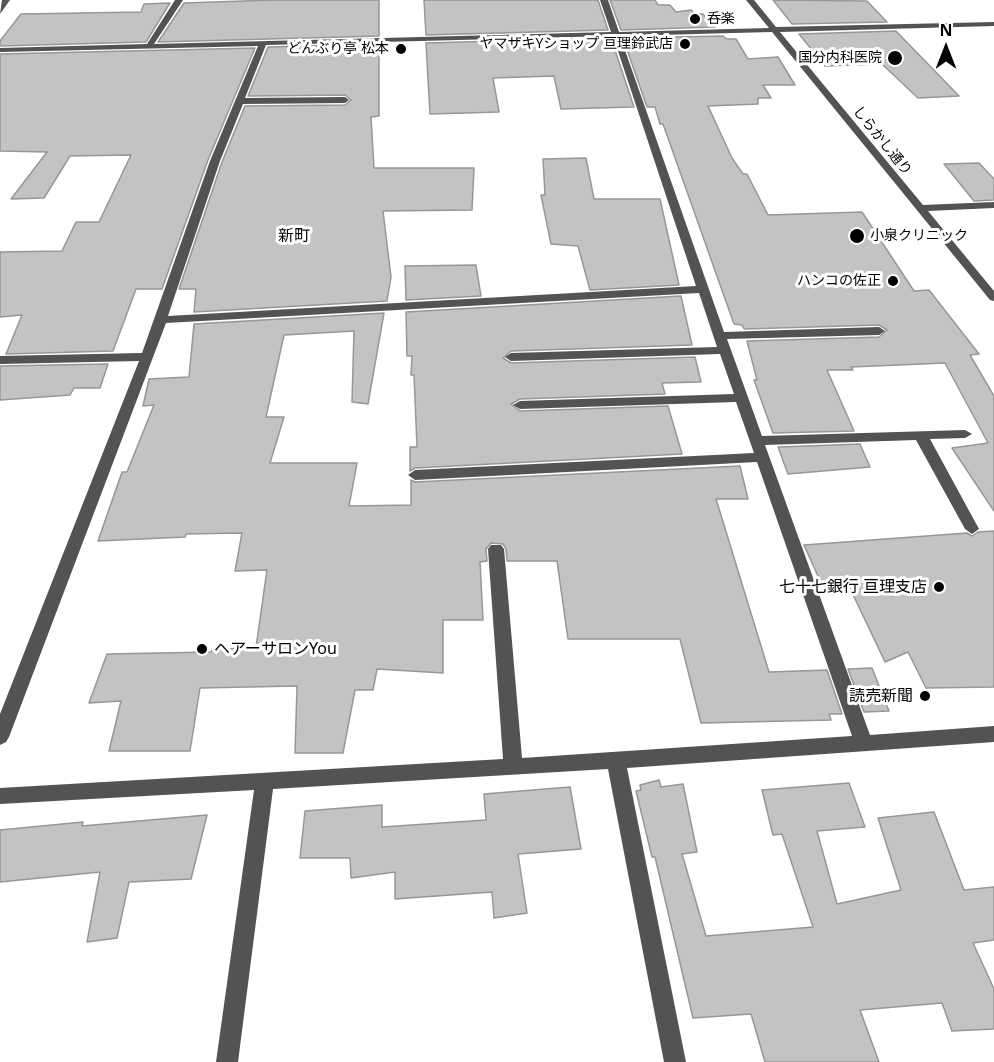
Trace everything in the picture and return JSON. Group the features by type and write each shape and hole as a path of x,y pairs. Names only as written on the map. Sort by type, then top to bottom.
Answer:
{"street":[{"path":"0,12 6,0"},
{"path":"149,46 179,0"},
{"path":"604,0 761,457 864,744"},
{"name":"しらかし通り","path":"750,0 994,298"},
{"path":"0,50 994,24"},
{"path":"0,737 161,320 238,100 263,43"},
{"path":"238,100 345,100"},
{"path":"919,208 994,205"},
{"path":"161,320 703,289"},
{"path":"721,336 879,331"},
{"path":"511,357 726,350"},
{"path":"0,360 147,357"},
{"path":"520,405 741,398"},
{"path":"756,441 965,434"},
{"path":"921,436 972,529"},
{"path":"415,475 761,457"},
{"path":"496,549 513,767"},
{"path":"0,796 616,761 994,734"},
{"path":"616,761 675,1062"},
{"path":"227,1062 265,781"}],"building":[{"path":"379,0 379,36 158,42 184,3"},
{"path":"424,0 598,0 608,30 426,35"},
{"path":"610,0 655,0 658,5 670,5 676,12 691,10 695,14 703,14 715,27 621,30"},
{"path":"773,0 867,1 887,22 792,24"},
{"path":"170,3 146,42 0,46 0,41 21,14 141,12 144,4"},
{"path":"896,31 959,96 918,98 882,64 825,66 799,34"},
{"path":"723,36 727,39 736,39 748,59 778,57 795,85 763,85 771,98 758,98 758,104 708,106 732,158 743,174 747,174 768,215 862,212 914,291 929,290 979,354 970,355 994,396 994,511 952,448 988,443 945,363 827,370 854,431 773,433 754,380 757,380 747,341 879,337 887,330 879,325 744,329 742,325 734,324 663,124 660,124 655,107 647,107 623,38"},
{"path":"611,38 634,107 561,109 554,76 493,78 499,112 430,114 426,43"},
{"path":"379,44 379,116 371,117 374,168 474,168 472,210 383,211 391,277 387,301 194,312 196,289 179,289 222,162 245,106 345,105 351,100 345,95 248,96 268,47"},
{"path":"255,48 208,160 162,289 136,289 113,351 6,354 22,315 0,317 0,252 62,251 76,222 99,222 131,155 70,156 44,198 11,199 47,152 0,151 0,54"},
{"path":"586,158 594,199 660,199 679,285 590,290 578,246 551,244 541,195 545,195 543,159"},
{"path":"979,163 994,179 994,200 974,201 944,164"},
{"path":"476,265 481,296 406,300 405,266"},
{"path":"681,296 692,345 511,351 503,358 511,363 695,357 701,382 662,383 665,394 520,399 511,404 520,411 668,406 682,454 415,468 410,471 410,447 417,447 414,375 411,375 412,356 407,356 406,312"},
{"path":"384,313 368,404 352,402 354,331 284,335 266,417 284,417 270,463 357,463 349,506 411,505 411,480 415,482 740,466 748,499 716,499 769,672 827,670 842,714 829,714 831,720 701,723 680,639 568,639 557,561 507,561 503,544 491,543 486,549 487,561 480,562 483,620 443,620 443,673 377,669 373,690 355,690 343,753 295,753 297,686 200,688 190,751 109,751 121,701 89,703 107,654 211,652 212,650 256,647 267,570 235,571 242,533 186,534 185,537 98,541 122,472 127,472 154,405 143,406 149,379 189,377 194,324"},
{"path":"108,364 100,388 74,388 70,395 0,400 0,366"},
{"path":"860,444 870,467 788,474 778,447"},
{"path":"994,531 994,687 926,688 908,652 885,662 848,584 822,585 804,545 967,533 972,536 978,532"},
{"path":"872,668 889,711 864,712 848,669"},
{"path":"659,780 661,787 683,784 697,852 682,854 706,936 813,927 782,834 773,835 762,790 849,783 865,827 817,831 837,904 901,890 878,818 934,812 964,890 994,887 994,940 973,943 994,989 994,1029 952,1031 942,1003 860,1010 879,1062 765,1062 751,1014 693,1018 655,857 652,857 636,791 641,790 640,785"},
{"path":"570,787 581,849 518,854 527,913 494,918 492,892 395,899 395,872 351,878 350,858 300,858 305,811 382,805 382,827 486,820 484,794"},
{"path":"207,815 191,879 129,882 117,938 87,942 100,872 0,882 0,830 83,822 82,826"}],"place":[{"name":"呑楽","path":"695,19"},
{"name":"ヤマザキYショップ 亘理鈴武店","path":"685,44"},
{"name":"どんぶり亭 松本","path":"401,49"},
{"name":"国分内科医院","path":"895,58"},
{"name":"小泉クリニック","path":"857,236"},
{"name":"ハンコの佐正","path":"893,281"},
{"name":"七十七銀行 亘理支店","path":"939,587"},
{"name":"ヘアーサロンYou","path":"202,649"},
{"name":"読売新聞","path":"925,696"}],"district":[{"name":"新町","path":"294,236"}]}
